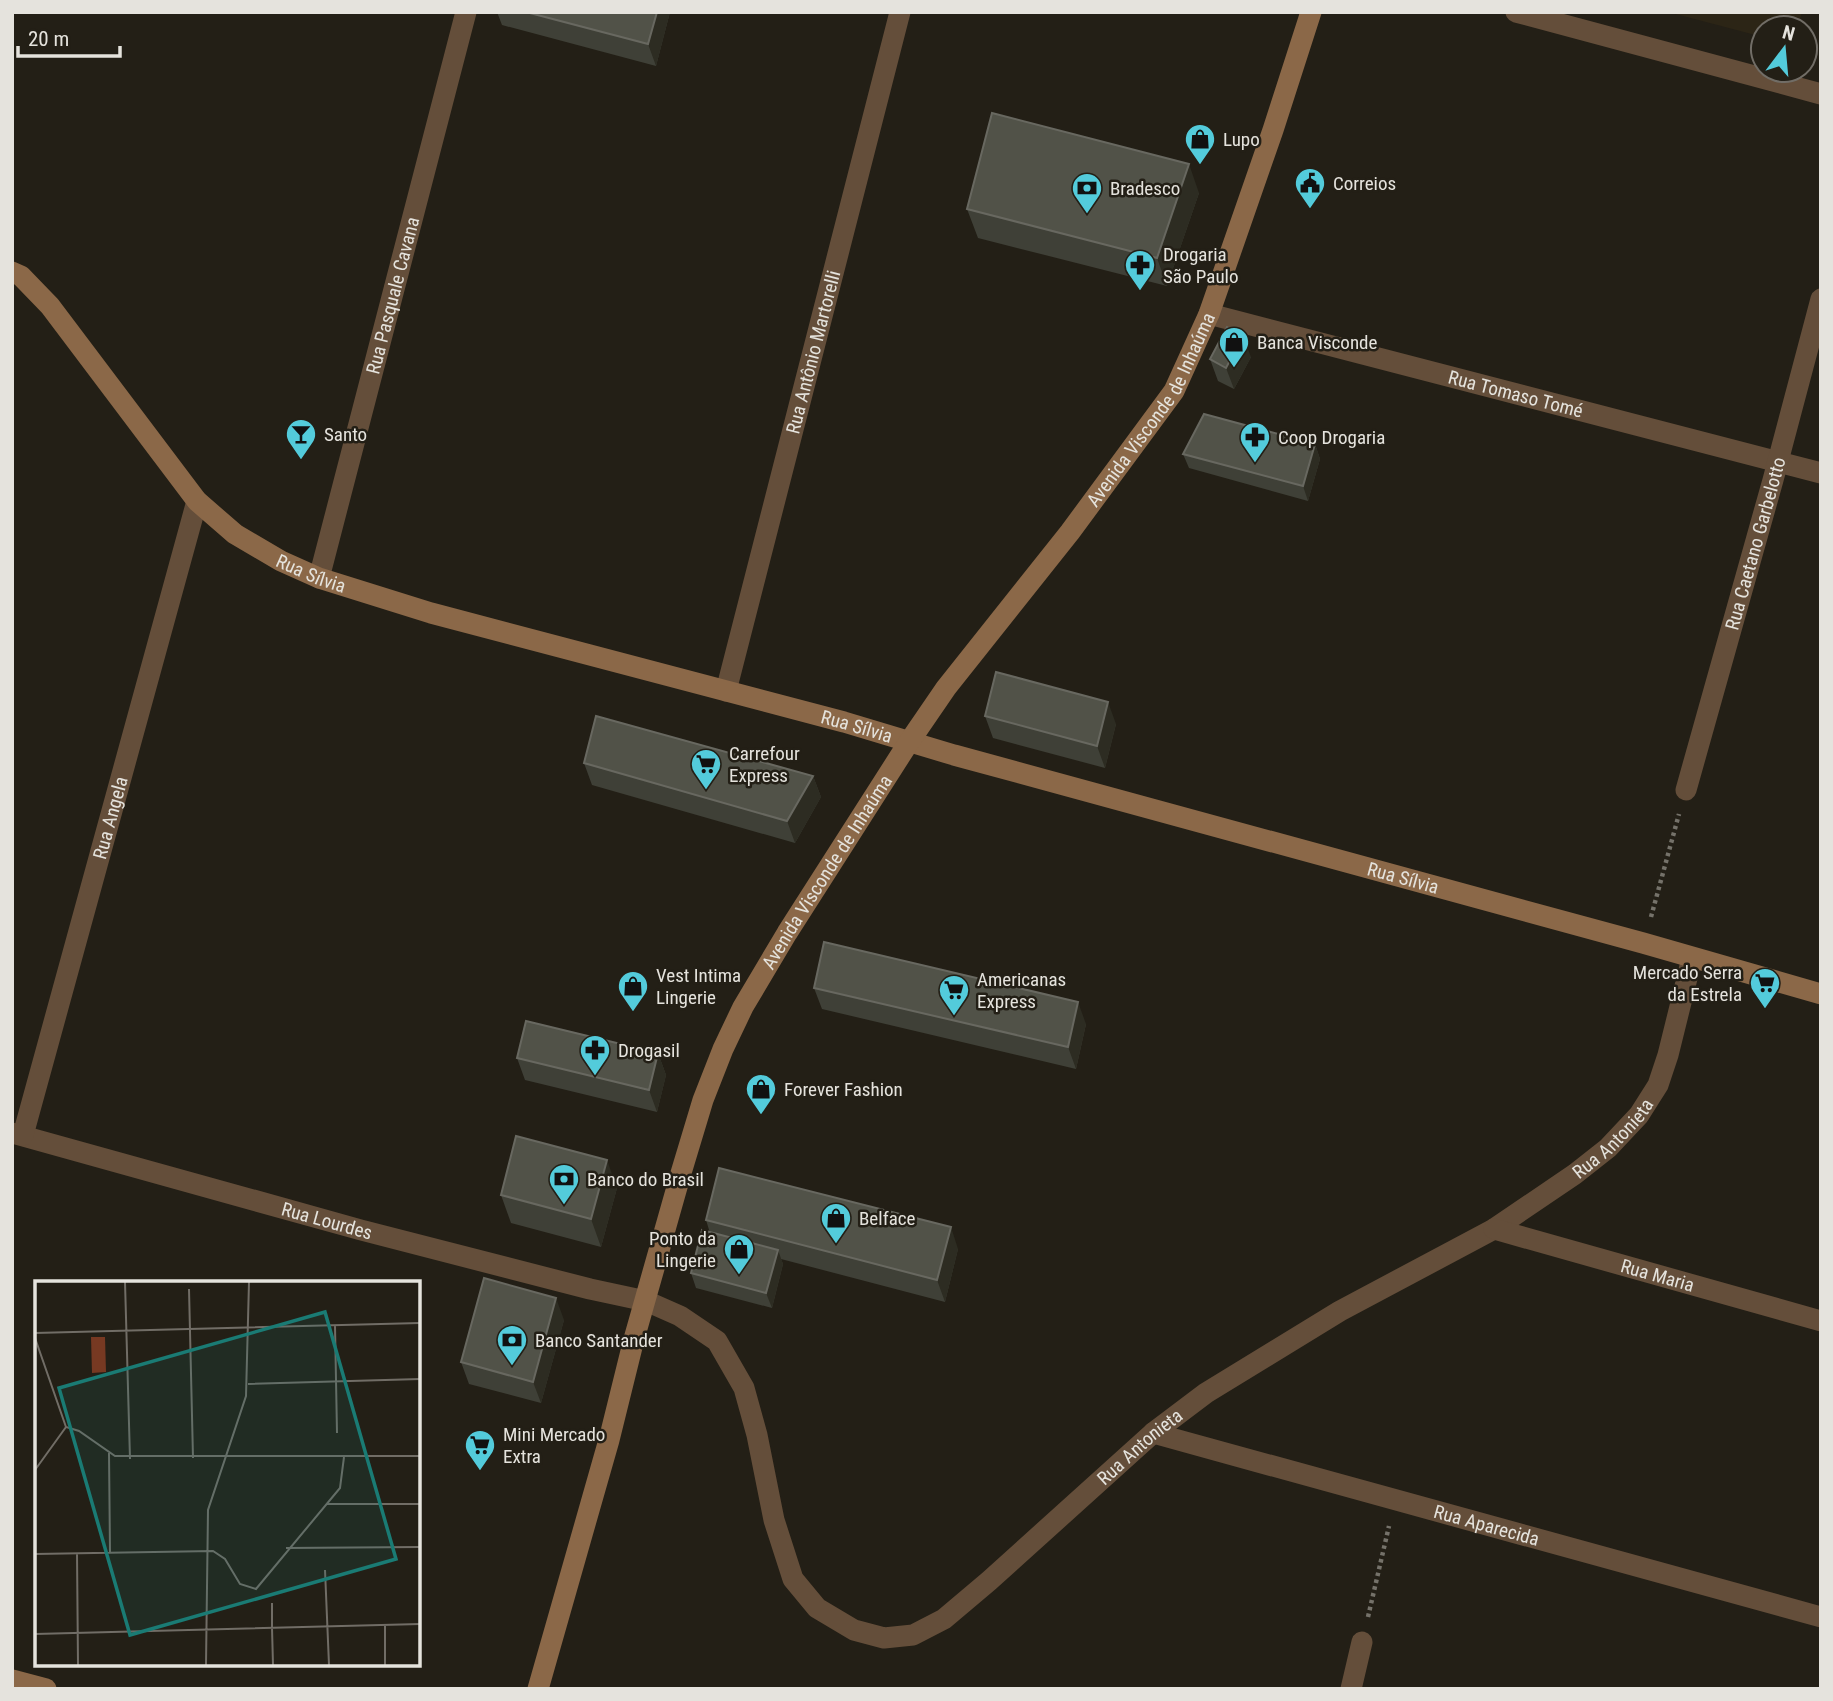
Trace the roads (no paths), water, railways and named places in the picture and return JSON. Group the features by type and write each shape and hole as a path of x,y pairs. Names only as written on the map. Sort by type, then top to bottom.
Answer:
{"main road":[{"name":"Avenida Visconde de Inhaúma","path":"538,1689 692,1137 723,1049 743,1007 909,742 947,688 1070,532 1174,391 1209,314 1311,12"},
{"name":"Rua Sílvia","path":"12,272 21,276 50,306 197,501 246,541 319,578 431,612 844,722 1821,994"},
{"path":"12,1680 46,1689"}],"street":[{"name":"Rua Pasquale Cavana","path":"319,578 466,12"},
{"name":"Rua Antônio Martorelli","path":"726,691 900,12"},
{"path":"1516,12 1821,94"},
{"name":"Rua Caetano Garbelotto","path":"1686,789 1778,463 1821,299"},
{"name":"Rua Tomaso Tomé","path":"1209,314 1821,473"},
{"name":"Rua Angela","path":"18,1134 197,501"},
{"name":"Rua Antonieta","path":"646,1301 680,1315 717,1341 744,1388 757,1435 774,1520 793,1579 817,1608 854,1629 884,1638 914,1635 944,1619 1153,1433 1206,1393 1340,1311 1494,1229 1608,1148 1639,1115 1658,1086 1692,958"},
{"name":"Rua Lourdes","path":"18,1134 361,1230 646,1301"},
{"name":"Rua Maria","path":"1494,1229 1821,1321"},
{"name":"Rua Aparecida","path":"1153,1433 1821,1617"},
{"path":"1351,1689 1362,1642"}],"place":[{"name":"Lupo","path":"1200,166"},
{"name":"Correios","path":"1310,210"},
{"name":"Bradesco","path":"1087,215"},
{"name":"Drogaria São Paulo","path":"1140,292"},
{"name":"Banca Visconde","path":"1234,369"},
{"name":"Santo","path":"301,461"},
{"name":"Coop Drogaria","path":"1255,464"},
{"name":"Carrefour Express","path":"706,791"},
{"name":"Mercado Serra da Estrela","path":"1765,1010"},
{"name":"Vest Intima Lingerie","path":"633,1013"},
{"name":"Americanas Express","path":"954,1017"},
{"name":"Drogasil","path":"595,1077"},
{"name":"Forever Fashion","path":"761,1116"},
{"name":"Banco do Brasil","path":"564,1206"},
{"name":"Belface","path":"836,1245"},
{"name":"Ponto da Lingerie","path":"739,1276"},
{"name":"Banco Santander","path":"512,1367"},
{"name":"Mini Mercado Extra","path":"480,1472"}]}
